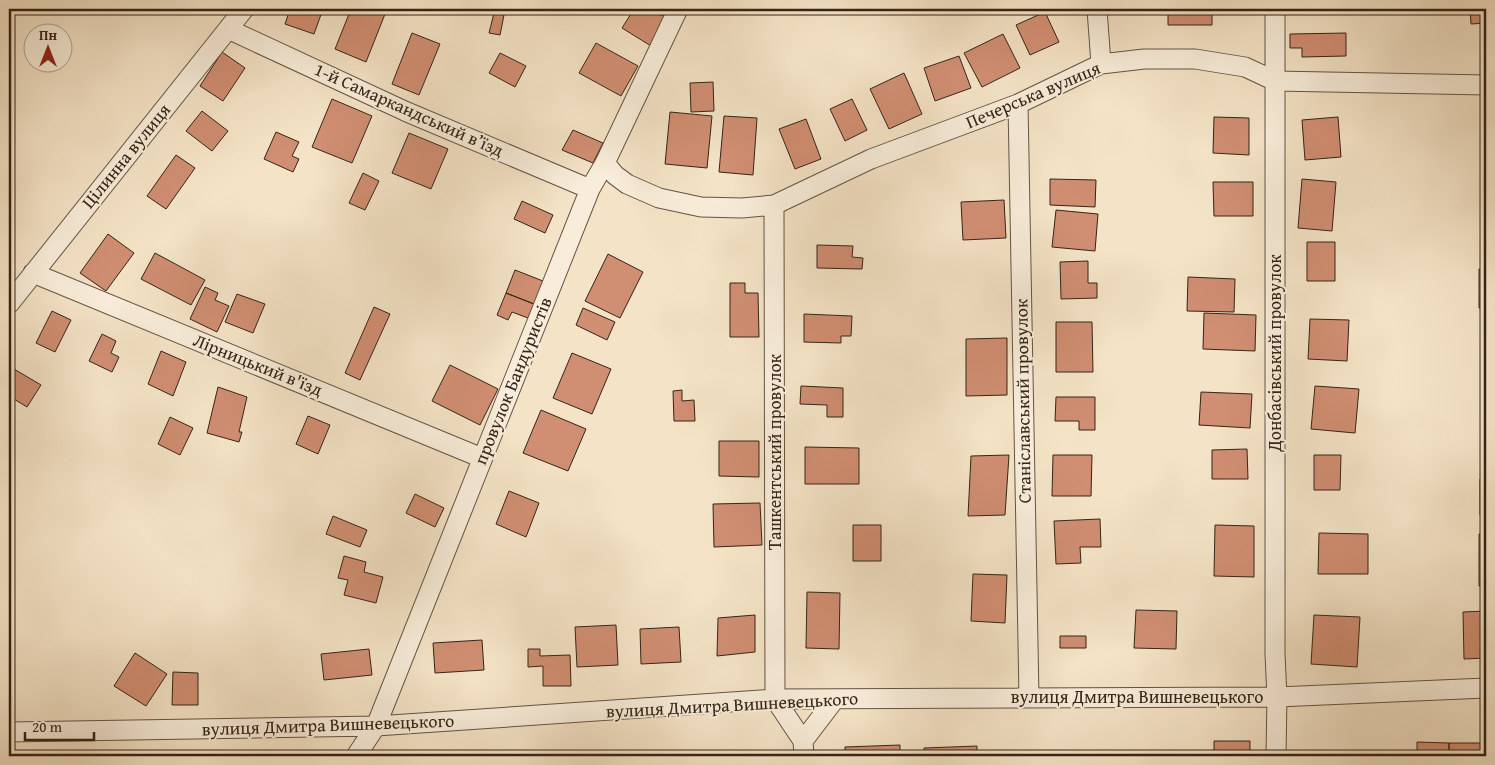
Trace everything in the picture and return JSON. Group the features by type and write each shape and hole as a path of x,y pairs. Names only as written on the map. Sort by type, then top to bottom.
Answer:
{"street":[{"name":"Цілинна вулиця","path":"9,304 244,9"},
{"name":"провулок Бандуристів","path":"356,756 376,726 590,189 605,163 678,9"},
{"path":"1097,9 1101,64"},
{"name":"Донбасівський провулок","path":"1275,9 1276,756"},
{"name":"1-й Самаркандський в’їзд","path":"228,29 407,112 590,189"},
{"name":"Печерська вулиця","path":"605,163 615,175 627,184 660,198 701,207 742,208 774,204 871,159 1018,104 1101,64 1144,58 1195,59 1245,67 1275,81 1486,85"},
{"name":"Станіславський провулок","path":"1018,104 1029,698"},
{"name":"Ташкентський провулок","path":"774,204 775,699"},
{"name":"Лірницький в'їзд","path":"33,273 482,458"},
{"name":"вулиця Дмитра Вишневецького","path":"9,732 376,726 775,699 1277,697 1486,688"},
{"path":"775,699 804,749 835,699"}],"building":[{"path":"290,9 323,9 314,34 285,24"},
{"path":"351,9 387,9 366,62 335,49"},
{"path":"634,9 651,9 668,19 651,46 622,28"},
{"path":"1168,9 1212,9 1212,25 1168,25"},
{"path":"1470,9 1486,9 1486,23 1471,24"},
{"path":"1045,12 1059,42 1030,55 1016,25"},
{"path":"494,13 504,15 500,35 489,33"},
{"path":"412,33 440,44 419,95 392,84"},
{"path":"1346,33 1346,56 1302,57 1302,48 1290,48 1290,34"},
{"path":"1003,34 1020,68 982,87 964,53"},
{"path":"596,43 638,66 621,96 579,73"},
{"path":"222,52 245,68 223,101 200,86"},
{"path":"500,53 526,66 515,87 489,73"},
{"path":"959,56 971,88 935,101 924,68"},
{"path":"904,73 922,114 889,129 870,89"},
{"path":"713,82 714,111 691,112 690,83"},
{"path":"332,99 372,116 352,163 312,147"},
{"path":"852,99 867,130 845,141 830,109"},
{"path":"202,111 228,131 212,151 186,131"},
{"path":"670,112 712,116 707,168 665,164"},
{"path":"1482,112 1486,112 1486,158 1481,158"},
{"path":"724,116 757,118 753,175 719,172"},
{"path":"1214,117 1249,118 1249,155 1213,153"},
{"path":"1338,117 1341,157 1305,160 1302,120"},
{"path":"806,119 821,159 795,169 779,129"},
{"path":"573,130 603,143 593,163 562,150"},
{"path":"276,132 299,142 292,156 299,159 293,172 264,159"},
{"path":"409,133 448,149 431,189 392,173"},
{"path":"176,155 195,168 166,209 147,196"},
{"path":"363,173 379,181 365,210 349,203"},
{"path":"1050,179 1096,180 1095,207 1050,205"},
{"path":"1302,179 1336,182 1332,231 1298,228"},
{"path":"1213,182 1253,182 1253,216 1214,216"},
{"path":"1004,200 1006,238 963,240 961,202"},
{"path":"522,201 553,215 545,233 514,219"},
{"path":"1056,210 1098,214 1095,251 1052,247"},
{"path":"108,234 134,253 106,291 80,273"},
{"path":"1307,242 1335,242 1335,281 1307,281"},
{"path":"817,245 853,246 852,257 863,258 862,269 817,268"},
{"path":"155,253 205,280 191,305 141,279"},
{"path":"608,254 643,272 620,318 585,301"},
{"path":"1088,261 1088,283 1097,283 1097,298 1061,299 1060,262"},
{"path":"1479,269 1486,269 1486,308 1479,308"},
{"path":"515,270 543,281 534,304 506,293"},
{"path":"1188,277 1235,279 1234,312 1187,311"},
{"path":"730,283 745,283 745,293 758,293 759,337 730,337"},
{"path":"205,287 218,293 215,300 229,306 217,332 190,319"},
{"path":"506,293 534,304 528,318 512,312 508,320 497,315"},
{"path":"237,294 265,304 253,333 225,322"},
{"path":"374,307 390,314 360,380 345,373"},
{"path":"583,308 615,322 607,340 576,325"},
{"path":"52,311 71,320 55,352 36,343"},
{"path":"1204,313 1256,315 1255,351 1203,349"},
{"path":"804,314 852,316 851,336 841,336 841,343 804,342"},
{"path":"1310,319 1349,320 1347,361 1308,359"},
{"path":"1056,322 1092,322 1093,372 1056,372"},
{"path":"102,334 116,341 111,353 119,357 112,372 89,361"},
{"path":"1007,338 1007,395 966,396 966,339"},
{"path":"161,351 186,362 173,396 148,384"},
{"path":"572,353 611,369 592,414 553,398"},
{"path":"450,365 498,389 480,425 432,401"},
{"path":"9,366 41,385 27,407 9,396"},
{"path":"801,386 843,388 843,417 827,417 827,405 800,404"},
{"path":"1315,386 1359,389 1355,433 1311,429"},
{"path":"218,387 247,397 239,432 242,432 239,442 207,433"},
{"path":"682,390 682,401 694,400 695,421 674,421 673,391"},
{"path":"1201,392 1252,394 1250,428 1199,425"},
{"path":"1056,397 1095,397 1095,430 1079,430 1079,421 1055,421"},
{"path":"541,410 586,429 568,471 523,453"},
{"path":"308,416 330,425 318,454 296,444"},
{"path":"170,417 193,428 180,455 158,444"},
{"path":"719,441 759,441 759,477 719,476"},
{"path":"805,447 859,448 859,484 805,484"},
{"path":"1247,449 1248,479 1212,479 1212,450"},
{"path":"1009,455 1005,515 968,516 971,456"},
{"path":"1053,455 1092,455 1091,496 1052,496"},
{"path":"1314,455 1341,455 1340,490 1314,490"},
{"path":"1480,479 1486,479 1486,515 1480,515"},
{"path":"509,491 539,503 526,537 496,524"},
{"path":"415,494 444,508 435,527 406,513"},
{"path":"760,503 762,545 714,547 713,504"},
{"path":"333,516 367,530 360,547 326,534"},
{"path":"1100,519 1101,547 1080,547 1081,563 1056,564 1054,521"},
{"path":"853,525 881,525 881,561 853,561"},
{"path":"1215,525 1254,526 1254,577 1214,576"},
{"path":"1319,533 1368,534 1368,574 1318,574"},
{"path":"1479,534 1486,534 1486,586 1479,586"},
{"path":"344,556 366,562 364,572 383,577 376,603 344,595 348,580 338,578"},
{"path":"973,574 1007,575 1005,623 971,621"},
{"path":"807,592 840,593 839,649 806,648"},
{"path":"1136,610 1177,611 1176,649 1134,648"},
{"path":"1486,611 1486,658 1464,659 1463,612"},
{"path":"755,615 755,652 717,656 718,618"},
{"path":"1314,615 1360,617 1357,667 1311,664"},
{"path":"616,625 618,665 577,667 575,627"},
{"path":"679,627 681,662 641,664 640,629"},
{"path":"1060,636 1086,636 1086,648 1060,648"},
{"path":"482,640 484,670 435,673 433,643"},
{"path":"369,649 372,675 324,680 321,654"},
{"path":"528,649 540,649 540,656 570,655 571,686 543,686 543,666 528,667"},
{"path":"135,653 167,674 146,706 114,686"},
{"path":"173,672 198,673 198,705 172,705"},
{"path":"1214,741 1250,741 1250,756 1214,756"},
{"path":"1417,742 1449,743 1449,756 1417,756"},
{"path":"1449,743 1484,743 1484,756 1449,756"},
{"path":"900,745 900,756 845,756 845,747"},
{"path":"977,746 977,756 924,756 924,748"},
{"path":"1321,751 1365,752 1365,756 1321,756"},
{"path":"766,754 767,756 722,756 722,755"}]}
